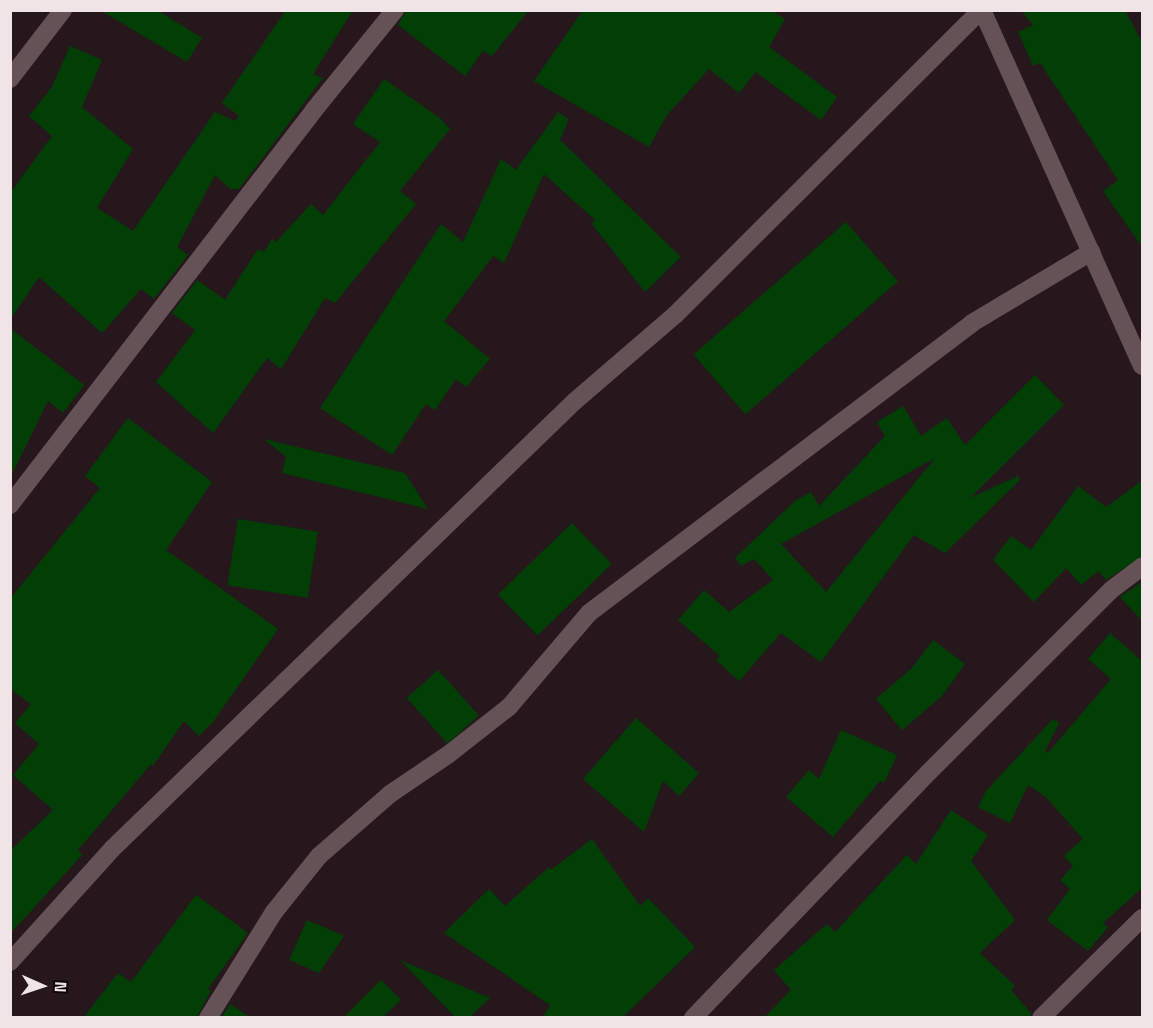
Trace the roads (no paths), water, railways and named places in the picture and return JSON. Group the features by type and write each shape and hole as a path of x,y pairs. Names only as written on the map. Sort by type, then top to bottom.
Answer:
{"street":[{"path":"10,79 63,10"},
{"path":"10,505 314,110 395,10"},
{"path":"10,962 111,849 575,401 675,315 981,10 1143,366"},
{"path":"208,1017 274,912 319,856 390,794 450,754 509,707 589,613 972,323 1091,252"},
{"path":"693,1017 1086,615 1143,567"},
{"path":"1041,1017 1143,918"}]}
